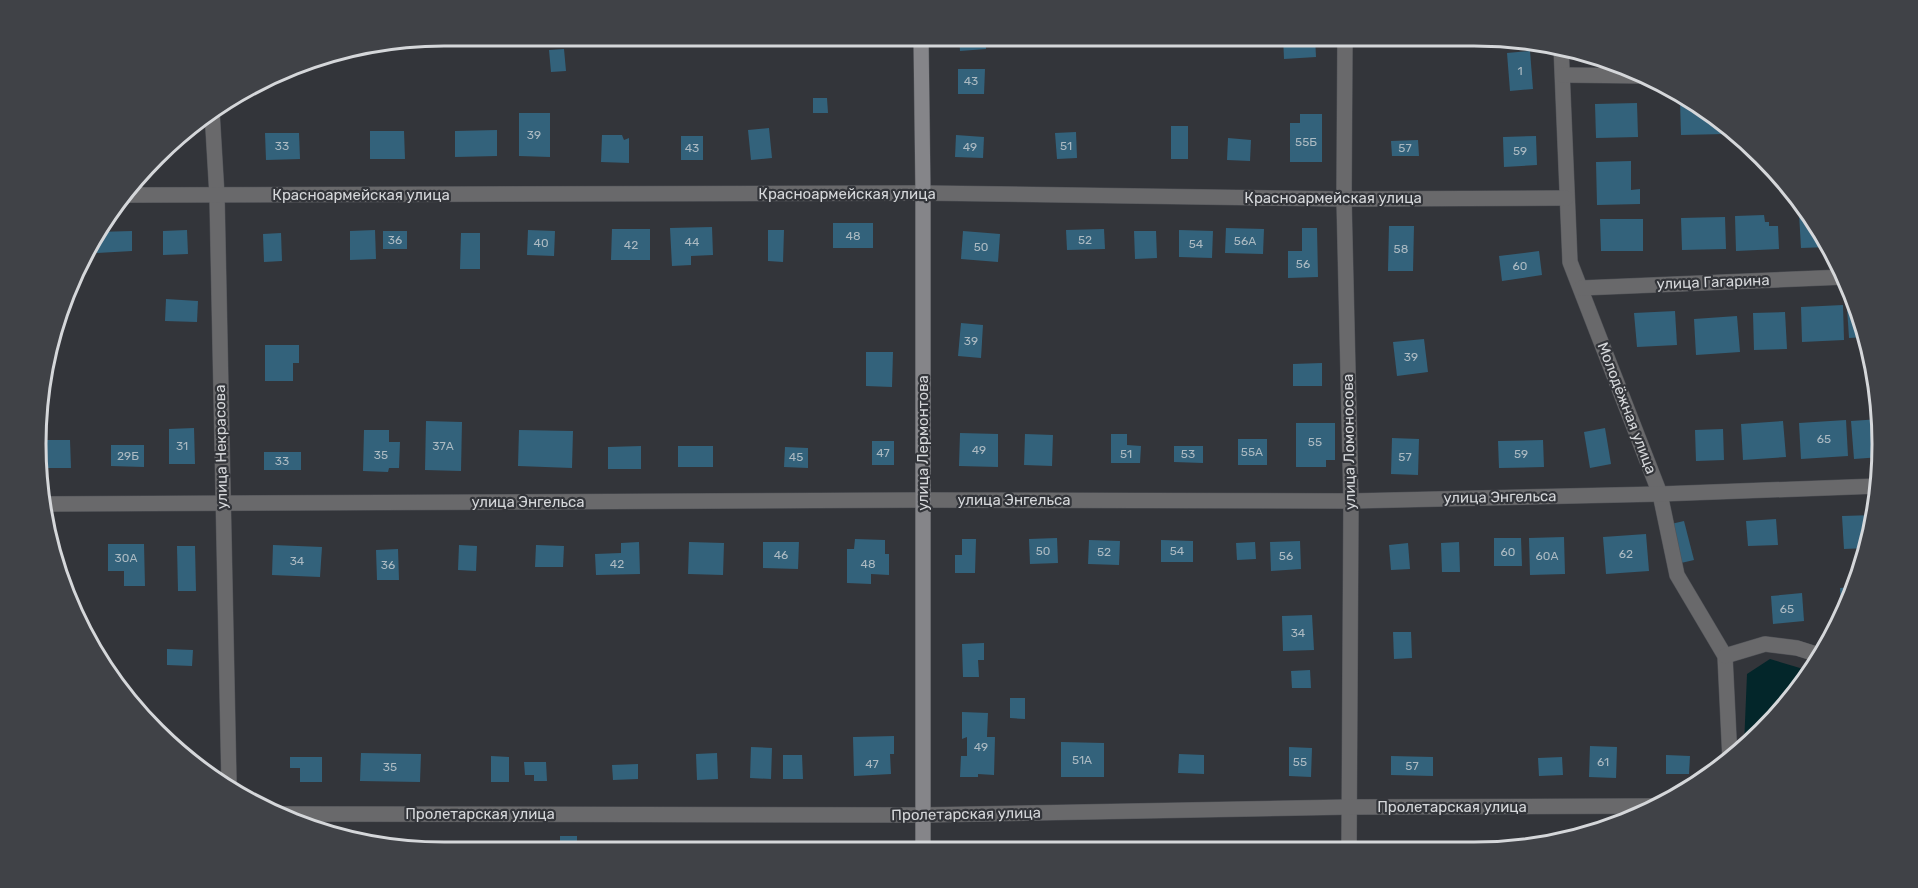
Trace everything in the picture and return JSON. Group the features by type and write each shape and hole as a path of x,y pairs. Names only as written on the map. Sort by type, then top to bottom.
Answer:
{"street":[{"name":"улица Лермонтова","path":"921,46 923,842"},
{"name":"улица Ломоносова","path":"1345,46 1344,199 1351,501 1349,842"},
{"name":"Молодёжная улица","path":"1562,56 1570,262 1660,494 1677,575 1725,656 1729,748"},
{"path":"1563,75 1623,76"},
{"name":"улица Некрасова","path":"213,121 217,196 229,778"},
{"name":"Красноармейская улица","path":"135,195 923,193 1344,199 1566,198"},
{"name":"улица Гагарина","path":"1581,288 1835,277"},
{"name":"улица Энгельса","path":"51,504 923,500 1351,501 1869,486"},
{"path":"1725,656 1765,645 1797,648 1812,653"},
{"name":"Пролетарская улица","path":"300,814 923,815 1350,807 1638,806"}],"water":[{"path":"1770,659 1802,669 1773,706 1744,735 1747,674"}],"building":[{"path":"960,46 986,46 986,49 960,51"},
{"path":"1283,46 1315,46 1316,57 1284,59"},
{"path":"564,49 566,71 551,72 549,50"},
{"path":"1530,51 1533,89 1510,91 1507,53"},
{"path":"958,69 985,69 984,94 958,94"},
{"path":"813,98 827,98 828,113 813,113"},
{"path":"1637,103 1638,137 1596,138 1595,104"},
{"path":"1680,104 1722,134 1681,135"},
{"path":"519,113 550,113 550,157 519,156"},
{"path":"1300,114 1322,114 1322,162 1290,162 1290,123 1300,123"},
{"path":"1171,126 1188,126 1188,159 1171,159"},
{"path":"769,128 772,158 751,160 748,130"},
{"path":"497,130 497,156 455,157 455,131"},
{"path":"370,131 404,131 405,159 370,159"},
{"path":"1076,132 1077,158 1057,159 1055,133"},
{"path":"265,133 299,133 300,159 266,160"},
{"path":"602,135 622,135 624,140 629,138 629,163 601,162"},
{"path":"956,135 984,137 983,158 955,157"},
{"path":"681,136 703,136 703,160 681,160"},
{"path":"1536,136 1537,165 1504,167 1503,137"},
{"path":"1228,138 1251,140 1250,161 1227,160"},
{"path":"1418,140 1419,156 1392,156 1391,141"},
{"path":"1631,161 1631,190 1640,189 1640,204 1597,205 1596,162"},
{"path":"1764,215 1765,222 1769,222 1769,226 1778,226 1779,249 1736,251 1735,216"},
{"path":"1799,215 1819,247 1801,248"},
{"path":"1725,217 1726,249 1682,250 1681,218"},
{"path":"1600,219 1643,219 1643,251 1601,251"},
{"path":"833,223 873,223 873,248 833,248"},
{"path":"1389,226 1414,226 1413,271 1388,271"},
{"path":"712,227 713,255 691,256 691,265 672,266 670,228"},
{"path":"1226,228 1264,229 1263,254 1225,253"},
{"path":"1302,228 1317,228 1318,277 1288,278 1288,251 1302,251"},
{"path":"612,229 650,229 650,260 611,260"},
{"path":"1104,229 1105,249 1067,250 1066,230"},
{"path":"187,230 188,254 163,255 163,231"},
{"path":"375,230 376,259 350,260 350,231"},
{"path":"528,230 555,231 554,256 527,255"},
{"path":"768,230 784,230 783,262 768,261"},
{"path":"1179,230 1213,231 1212,258 1179,257"},
{"path":"132,231 132,251 97,253 108,232"},
{"path":"383,231 407,231 407,249 383,249"},
{"path":"963,231 1000,234 998,262 961,259"},
{"path":"1134,231 1156,231 1157,258 1135,259"},
{"path":"281,233 282,261 264,262 263,234"},
{"path":"461,233 480,233 480,269 460,269"},
{"path":"1539,251 1542,275 1502,281 1499,256"},
{"path":"166,299 198,301 197,322 165,321"},
{"path":"1843,305 1844,340 1802,342 1801,307"},
{"path":"1847,308 1857,338 1849,338"},
{"path":"1675,311 1677,345 1637,347 1634,313"},
{"path":"1785,312 1787,349 1754,350 1753,313"},
{"path":"1737,316 1740,352 1696,355 1694,319"},
{"path":"961,323 983,325 981,358 958,356"},
{"path":"1424,339 1428,372 1397,376 1393,342"},
{"path":"265,345 299,345 299,363 293,363 293,381 265,381"},
{"path":"866,352 893,352 892,387 866,386"},
{"path":"1322,363 1322,386 1293,386 1293,364"},
{"path":"1846,420 1848,456 1801,459 1799,423"},
{"path":"1871,420 1871,458 1854,459 1851,421"},
{"path":"426,421 462,422 461,471 425,470"},
{"path":"1783,421 1786,457 1743,460 1741,424"},
{"path":"1296,423 1335,423 1335,460 1326,460 1326,467 1296,467"},
{"path":"194,428 195,464 169,464 169,429"},
{"path":"1605,428 1611,464 1590,468 1584,432"},
{"path":"1723,429 1724,460 1696,461 1695,430"},
{"path":"364,430 389,430 389,442 400,442 399,468 389,468 388,472 363,471"},
{"path":"519,430 573,431 572,468 518,466"},
{"path":"960,433 998,434 998,467 959,466"},
{"path":"1025,434 1053,435 1052,466 1024,465"},
{"path":"1111,434 1127,434 1127,445 1141,446 1140,463 1111,463"},
{"path":"1392,438 1419,439 1418,475 1391,474"},
{"path":"1238,439 1267,439 1267,465 1238,465"},
{"path":"46,440 70,440 71,468 47,468"},
{"path":"1543,440 1544,467 1499,468 1498,441"},
{"path":"872,441 894,441 894,465 872,465"},
{"path":"111,445 144,445 144,467 111,466"},
{"path":"641,446 641,469 608,469 608,447"},
{"path":"678,446 713,446 713,467 678,467"},
{"path":"1174,446 1203,446 1203,463 1174,462"},
{"path":"785,447 808,448 808,468 784,467"},
{"path":"264,452 301,452 301,470 264,470"},
{"path":"1865,515 1858,548 1844,549 1842,516"},
{"path":"1776,519 1778,545 1748,546 1746,521"},
{"path":"1684,521 1694,560 1681,563 1671,524"},
{"path":"1646,534 1649,571 1606,574 1603,537"},
{"path":"1564,537 1565,574 1530,575 1529,538"},
{"path":"1057,538 1058,563 1030,564 1029,539"},
{"path":"1494,538 1521,538 1522,566 1494,566"},
{"path":"855,539 885,540 885,554 889,554 889,575 871,574 871,584 847,583 847,549 854,549"},
{"path":"962,539 976,539 975,573 955,573 955,555 962,555"},
{"path":"1089,540 1120,541 1119,565 1088,564"},
{"path":"1161,540 1193,541 1193,562 1161,562"},
{"path":"1300,541 1301,569 1271,571 1270,542"},
{"path":"639,542 640,574 596,575 595,554 621,553 621,543"},
{"path":"689,542 724,543 723,575 688,574"},
{"path":"763,542 799,542 798,569 763,568"},
{"path":"1255,542 1256,559 1237,560 1236,543"},
{"path":"1459,542 1460,572 1442,572 1441,543"},
{"path":"1408,543 1410,569 1391,570 1389,545"},
{"path":"108,544 144,544 145,586 124,586 124,571 108,571"},
{"path":"273,545 322,547 320,577 272,575"},
{"path":"459,545 477,546 476,571 458,570"},
{"path":"536,545 564,546 563,567 535,567"},
{"path":"177,546 195,546 196,591 178,591"},
{"path":"398,549 399,580 377,580 376,550"},
{"path":"1802,593 1804,621 1773,624 1771,596"},
{"path":"1312,615 1314,650 1283,651 1282,616"},
{"path":"1393,632 1411,632 1412,658 1394,659"},
{"path":"984,643 984,660 978,660 979,677 963,677 962,644"},
{"path":"167,649 193,650 192,666 167,665"},
{"path":"1310,670 1311,688 1292,688 1291,671"},
{"path":"1010,698 1025,698 1025,719 1010,718"},
{"path":"962,712 988,713 987,737 995,737 994,775 978,774 978,777 960,777 961,756 967,756 967,737 962,739"},
{"path":"894,736 894,754 890,754 891,774 854,776 853,737"},
{"path":"1061,742 1104,743 1104,777 1061,777"},
{"path":"1590,746 1617,747 1616,778 1589,777"},
{"path":"751,747 772,748 771,779 750,778"},
{"path":"1289,747 1312,748 1311,777 1289,776"},
{"path":"361,753 421,754 420,782 360,781"},
{"path":"717,753 718,779 697,780 696,754"},
{"path":"1179,754 1204,755 1204,774 1178,773"},
{"path":"783,755 802,755 803,779 783,779"},
{"path":"1666,755 1690,756 1689,774 1666,774"},
{"path":"491,756 509,757 509,782 491,782"},
{"path":"1391,756 1433,757 1433,776 1391,775"},
{"path":"290,757 322,757 322,782 300,782 300,768 290,768"},
{"path":"1562,757 1563,775 1539,776 1538,758"},
{"path":"524,762 546,762 547,781 534,781 534,775 525,775"},
{"path":"638,764 638,779 613,780 612,765"},
{"path":"560,836 577,836 577,842 560,842"}]}
